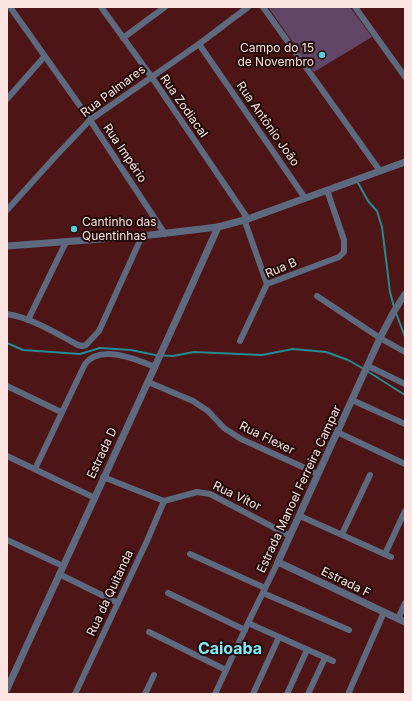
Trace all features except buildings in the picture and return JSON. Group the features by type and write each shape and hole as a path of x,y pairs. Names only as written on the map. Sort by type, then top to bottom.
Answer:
{"street":[{"name":"Rua Império","path":"10,7 90,120 165,234"},
{"name":"Rua Zodiacal","path":"101,7 151,76 246,219 267,284"},
{"path":"123,38 165,7"},
{"name":"Rua Palmares","path":"7,210 90,120 248,7"},
{"path":"263,7 380,171"},
{"path":"355,7 405,77"},
{"name":"Rua Antônio João","path":"198,44 305,198"},
{"path":"7,99 44,57"},
{"path":"7,246 165,234 218,227 246,219 405,162"},
{"name":"Rua B","path":"240,341 267,284 339,256 344,252 344,240 327,190"},
{"name":"Estrada D","path":"7,689 218,227"},
{"path":"7,314 28,320 82,346 90,341 99,331 142,236"},
{"path":"28,320 66,242"},
{"name":"Estrada Manoel Ferreira Campar","path":"216,694 248,623 300,516 380,338 405,294"},
{"path":"316,296 380,338 405,352"},
{"path":"36,469 61,412 88,360 97,356 111,354 133,358 156,365"},
{"path":"368,366 405,384"},
{"name":"Rua Flexer","path":"148,382 193,401 208,411 224,428 241,439 318,474"},
{"path":"7,386 61,412"},
{"path":"352,400 405,424"},
{"path":"337,432 405,464"},
{"path":"7,456 94,498"},
{"path":"342,534 370,475"},
{"path":"104,477 164,501"},
{"name":"Rua Vítor","path":"164,501 197,492 206,492 290,536"},
{"name":"Rua da Quitanda","path":"75,694 164,501"},
{"path":"385,554 405,511"},
{"path":"300,516 391,557"},
{"path":"7,541 62,566"},
{"path":"190,554 264,591 349,630"},
{"name":"Estrada F","path":"278,562 405,622"},
{"path":"59,574 118,603"},
{"path":"168,593 245,630"},
{"path":"398,618 405,603"},
{"path":"349,692 384,612"},
{"path":"248,623 333,661"},
{"path":"149,632 226,670"},
{"path":"253,694 279,637"},
{"path":"287,694 307,650"},
{"path":"308,694 325,658"},
{"path":"145,694 154,675"}],"shaded area":[{"name":"Campo do 15 de Novembro","path":"268,7 350,7 372,37 314,72"}],"waterway":[{"path":"357,181 368,201 377,211 382,227 390,292 394,307"},
{"path":"396,313 405,337"},
{"path":"7,343 23,350 80,354 100,348 131,350 155,355 173,356 194,352 262,355 293,349 326,352 348,360 364,369"},
{"path":"367,371 405,395"}],"place":[{"name":"Campo do 15 de Novembro","path":"322,55"},
{"name":"Cantinho das Quentinhas","path":"74,229"}],"district":[{"name":"Caioaba","path":"230,648"}]}
